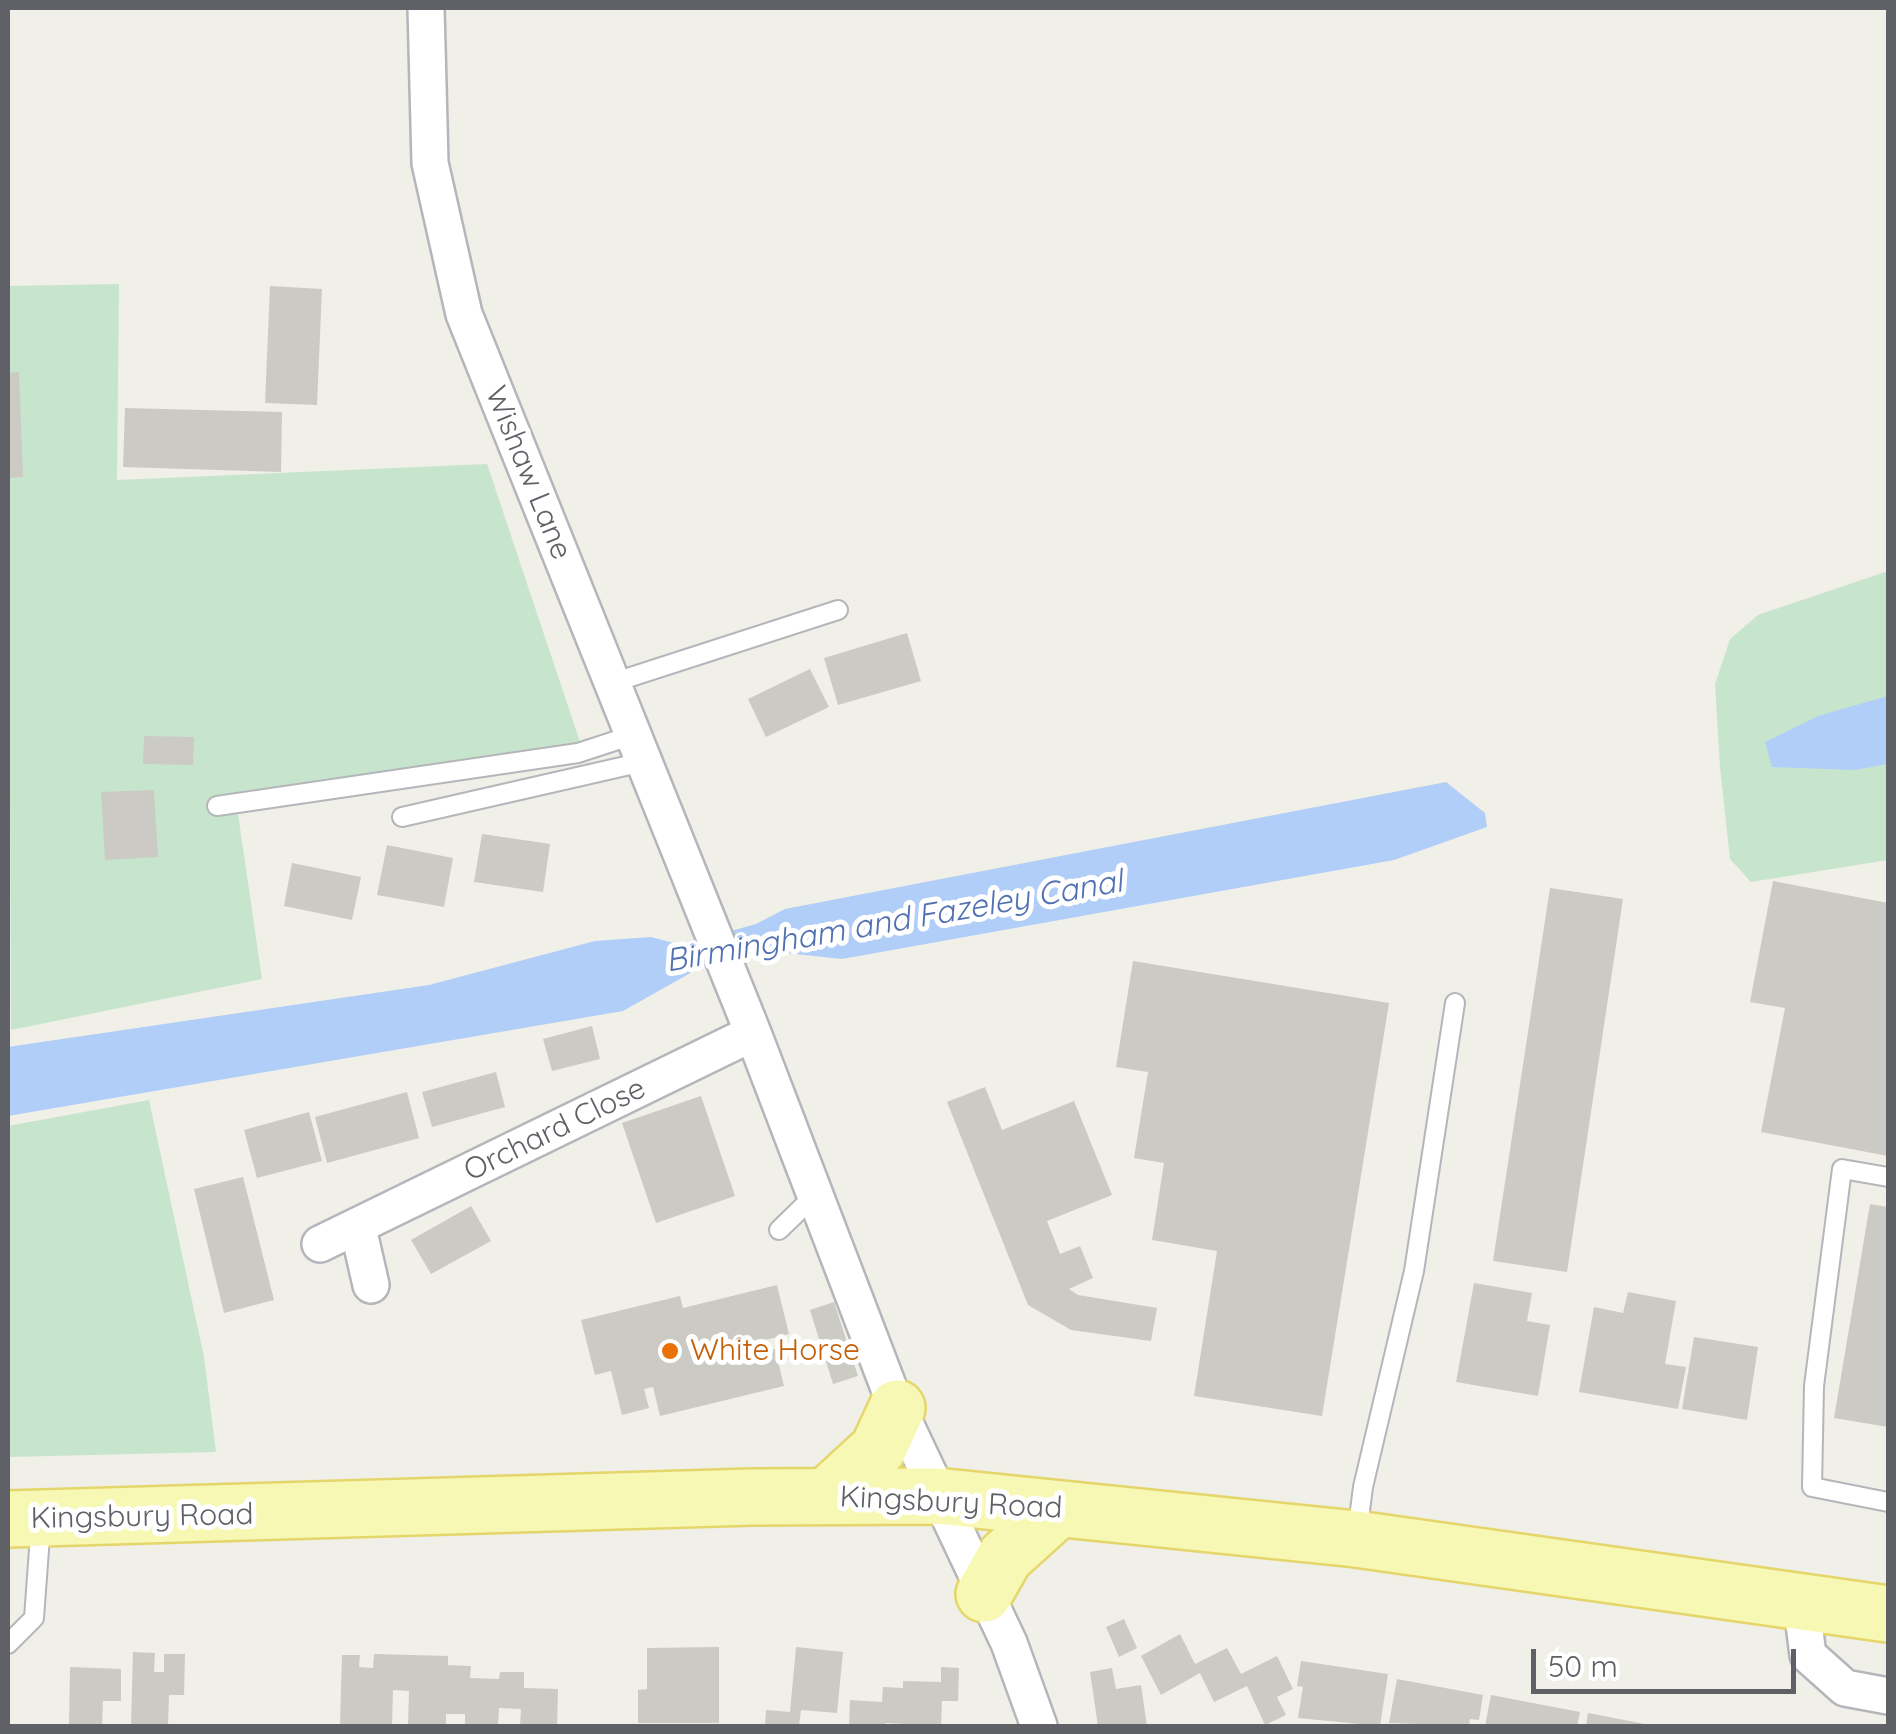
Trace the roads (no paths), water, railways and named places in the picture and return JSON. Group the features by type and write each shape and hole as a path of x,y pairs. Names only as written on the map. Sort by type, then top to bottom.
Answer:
{"main road":[{"path":"827,1496 878,1450 897,1408"},
{"name":"Kingsbury Road","path":"24,1518 936,1496 1356,1539 1888,1614"},
{"path":"984,1594 1004,1557 1058,1509"}],"street":[{"name":"Wishaw Lane","path":"426,8 430,163 464,314 753,1033"},
{"path":"753,1033 897,1408 1008,1643 1039,1726"},
{"name":"Orchard Close","path":"320,1244 753,1033"},
{"path":"358,1228 371,1286"},
{"path":"1801,1601 1808,1655 1845,1688 1888,1696"}],"lane":[{"path":"612,683 838,610"},
{"path":"217,806 578,753 638,748"},
{"path":"402,818 638,748"},
{"path":"1356,1539 1363,1487 1414,1272 1454,1003"},
{"path":"1888,1177 1842,1170 1814,1386 1812,1486 1888,1502"},
{"path":"779,1230 815,1195"},
{"path":"8,1644 34,1618 24,1518"}],"water":[{"path":"1888,696 1888,764 1855,770 1772,767 1765,742 1818,716"},
{"name":"Birmingham and Fazeley Canal","path":"1446,782 1485,813 1487,827 1394,860 842,959 758,950 701,967 623,1011 8,1116 8,1047 429,985 595,941 651,937 681,945 756,924 785,909"}],"place":[{"name":"White Horse","path":"670,1351"}]}
